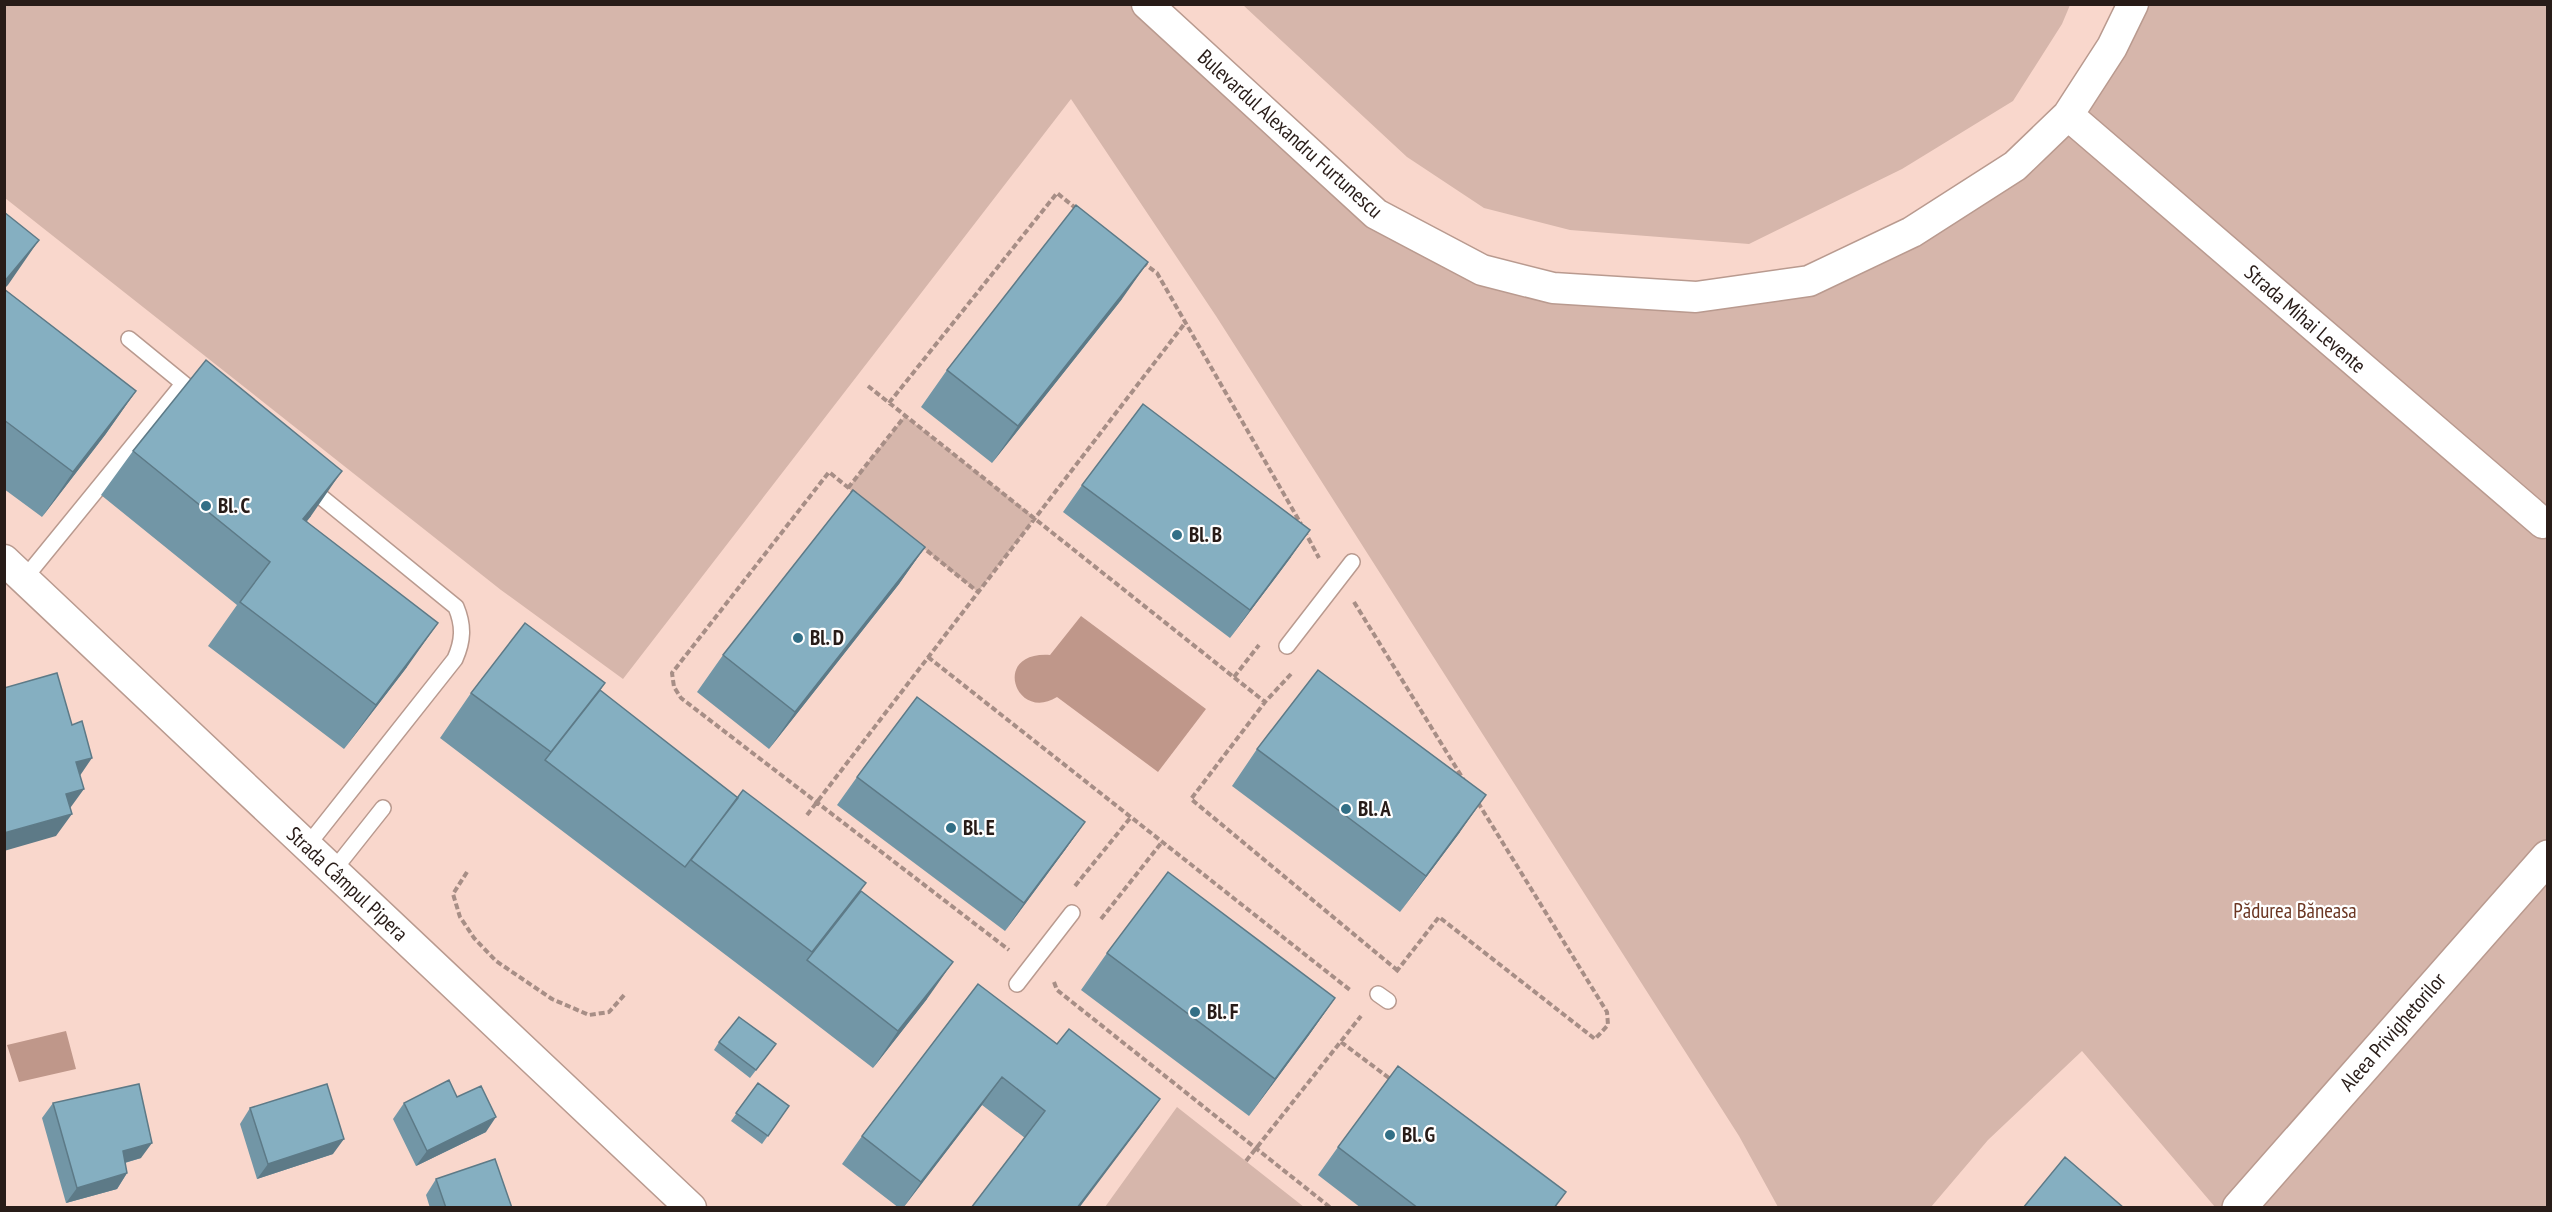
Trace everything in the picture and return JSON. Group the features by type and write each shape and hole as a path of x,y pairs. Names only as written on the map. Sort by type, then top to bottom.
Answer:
{"street":[{"name":"Bulevardul Alexandru Furtunescu","path":"1147,4 1376,214 1482,270 1553,288 1696,297 1809,281 1912,232 2015,166 2068,115 2112,47 2133,4"},
{"name":"Strada Mihai Levente","path":"2068,115 2543,523"},
{"name":"Strada Câmpul Pipera","path":"14,569 691,1208"},
{"name":"Aleea Privighetorilor","path":"2239,1208 2547,857"}],"lane":[{"path":"129,339 211,406"},
{"path":"14,569 183,384"},
{"path":"302,481 456,608 463,630 461,646 455,659 307,846"},
{"path":"1287,646 1352,562"},
{"path":"333,871 383,808"},
{"path":"1017,984 1072,914"}],"path":[{"path":"889,403 1057,193 1084,215"},
{"path":"1139,258 1157,273 1320,556 1317,564"},
{"path":"807,815 1185,323"},
{"path":"868,386 1265,702"},
{"path":"848,488 905,416"},
{"path":"857,495 829,472 672,673 674,687 681,698 1016,955"},
{"path":"913,540 978,592"},
{"path":"1345,606 1351,597 1470,790"},
{"path":"1234,677 1264,638"},
{"path":"928,657 1162,842 1378,1000"},
{"path":"1293,672 1265,702 1191,799 1397,971"},
{"path":"1246,1161 1341,1041 1378,1000 1397,971 1439,917 1595,1039 1608,1025 1607,1012 1476,800"},
{"path":"1069,894 1131,817"},
{"path":"1095,926 1162,842"},
{"path":"467,872 453,894 460,916 474,938 496,961 552,999 589,1015 609,1012 626,993"},
{"path":"1055,976 1053,983 1057,990 1331,1208"},
{"path":"1341,1041 1398,1085"}],"green space":[{"name":"Pădurea Băneasa","path":"4,5 1147,5 1376,214 1553,288 1809,281 2015,166 2133,5 2547,5 2547,1207 2215,1207 2082,1051 1988,1140 1931,1207 1778,1207 1739,1136 1216,316 1071,99 623,679 501,590 5,198"},
{"path":"1243,5 2070,5 2062,24 2013,101 1902,169 1749,244 1570,230 1484,208 1407,157"},
{"path":"905,416 1035,518 978,592 848,488"},
{"path":"1177,1107 1304,1207 1105,1207"}],"shaded area":[{"path":"1081,616 1206,709 1158,772 1057,697 1042,702 1030,701 1021,694 1016,684 1015,673 1020,664 1031,657 1050,655"},
{"path":"66,1031 76,1069 19,1082 7,1045"}],"building":[{"path":"1076,205 1148,262 1018,426 947,370"},
{"path":"4,212 39,240 4,282"},
{"path":"4,289 136,391 73,472 4,420"},
{"path":"206,360 342,471 303,519 438,623 376,705 240,602 270,562 133,451"},
{"name":"Bl. B","path":"1143,404 1310,530 1250,610 1082,485"},
{"name":"Bl. D","path":"853,490 925,547 795,712 723,655"},
{"path":"525,623 605,683 551,752 471,693"},
{"path":"1318,670 1486,795 1426,876 1257,749"},
{"path":"57,673 72,725 82,721 92,758 76,762 84,789 66,794 72,814 4,833 4,688"},
{"path":"600,690 738,798 685,867 545,760"},
{"name":"Bl. E","path":"917,697 1085,822 1024,903 857,777"},
{"path":"743,790 866,883 812,952 691,860"},
{"path":"1168,872 1335,998 1275,1079 1107,953"},
{"path":"861,891 953,962 898,1031 807,960"},
{"path":"978,984 1057,1044 1069,1029 1160,1099 1077,1208 971,1208 1045,1111 1002,1077 921,1182 862,1136"},
{"path":"739,1017 776,1044 756,1070 719,1042"},
{"path":"1398,1066 1566,1192 1554,1208 1418,1208 1338,1147"},
{"path":"449,1080 457,1097 481,1086 496,1117 427,1151 404,1103"},
{"path":"758,1083 789,1106 768,1136 736,1113"},
{"path":"139,1084 152,1143 123,1151 127,1173 77,1188 53,1103"},
{"path":"327,1084 344,1139 268,1164 250,1108"},
{"path":"2065,1157 2124,1208 2023,1208"},
{"path":"495,1159 512,1208 446,1208 436,1179"}],"place":[{"name":"Bl. C","path":"206,506"},
{"name":"Bl. B","path":"1177,535"},
{"name":"Bl. D","path":"798,638"},
{"name":"Bl. A","path":"1346,809"},
{"name":"Bl. E","path":"951,828"},
{"name":"Bl. F","path":"1195,1012"},
{"name":"Bl. G","path":"1390,1135"}]}
